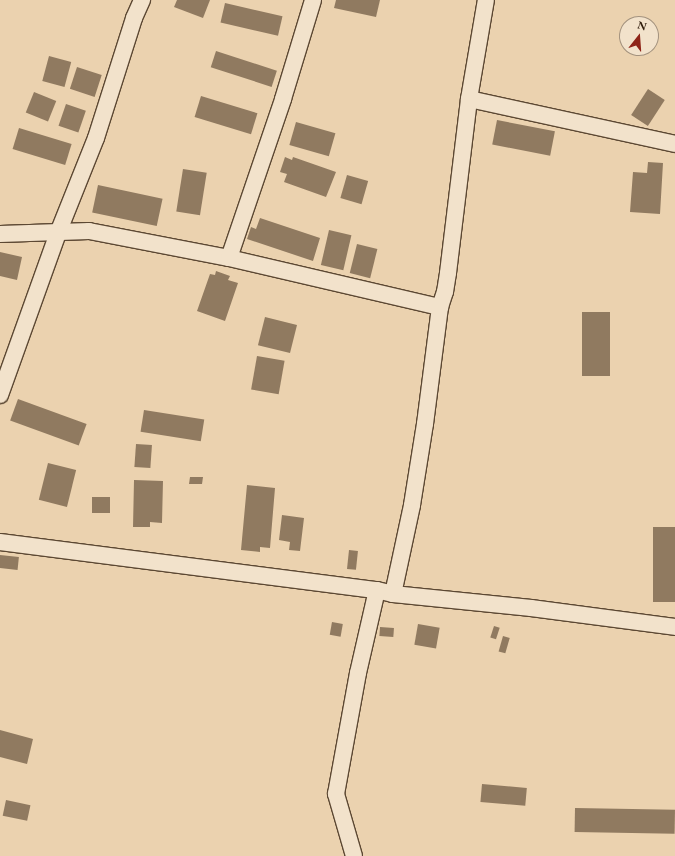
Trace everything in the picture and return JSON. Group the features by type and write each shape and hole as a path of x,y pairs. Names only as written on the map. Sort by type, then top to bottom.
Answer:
{"street":[{"path":"0,395 58,233 96,138 134,18 142,0"},
{"path":"229,258 283,99 313,0"},
{"path":"393,594 416,476 440,307 448,272 469,99 486,0"},
{"path":"469,99 675,144"},
{"path":"0,234 89,231 229,258 440,307"},
{"path":"0,542 377,590 393,594 531,608 675,626"},
{"path":"354,856 336,794 358,674 377,590"}],"building":[{"path":"177,0 210,0 203,18 174,7"},
{"path":"336,0 380,0 376,17 334,8"},
{"path":"225,3 282,16 278,36 221,22"},
{"path":"216,51 277,71 272,87 211,67"},
{"path":"49,56 71,62 64,87 42,81"},
{"path":"77,67 102,75 95,97 70,89"},
{"path":"648,89 665,100 648,126 631,115"},
{"path":"34,92 56,101 48,121 26,112"},
{"path":"201,96 257,113 251,134 195,117"},
{"path":"66,104 86,111 78,133 59,126"},
{"path":"497,120 555,131 550,156 492,145"},
{"path":"296,122 335,133 329,156 289,145"},
{"path":"19,128 72,144 65,165 13,149"},
{"path":"285,157 292,160 293,157 336,172 326,197 284,182 287,174 280,172"},
{"path":"648,162 663,163 660,214 630,212 633,172 647,173"},
{"path":"183,169 207,173 200,215 176,211"},
{"path":"347,175 368,181 362,204 340,198"},
{"path":"98,185 163,199 157,226 92,212"},
{"path":"260,218 320,238 313,261 247,239 251,227 256,229"},
{"path":"329,230 351,235 343,270 321,265"},
{"path":"357,244 377,249 370,278 350,273"},
{"path":"0,252 22,257 17,280 0,276"},
{"path":"216,271 230,276 228,280 238,283 225,321 197,311 210,274 215,275"},
{"path":"582,312 610,312 610,376 582,376"},
{"path":"265,317 297,325 290,353 258,345"},
{"path":"257,356 285,361 279,394 251,389"},
{"path":"18,399 87,424 79,446 10,421"},
{"path":"144,410 204,420 201,441 141,432"},
{"path":"136,444 152,445 150,468 134,467"},
{"path":"48,463 76,470 67,507 39,500"},
{"path":"190,477 203,477 202,484 189,484"},
{"path":"134,480 163,481 162,523 150,522 150,527 133,527"},
{"path":"247,485 275,488 270,548 260,547 260,552 241,550"},
{"path":"92,497 110,497 110,513 92,513"},
{"path":"282,515 304,518 300,551 289,550 290,542 279,540"},
{"path":"653,527 675,527 675,602 653,602"},
{"path":"349,550 358,551 356,570 347,569"},
{"path":"0,555 19,557 18,570 0,568"},
{"path":"332,622 343,624 341,637 330,635"},
{"path":"418,624 440,628 436,649 414,645"},
{"path":"494,626 500,628 496,639 490,637"},
{"path":"380,627 394,628 393,637 379,636"},
{"path":"503,636 510,638 505,653 499,651"},
{"path":"0,730 33,739 27,764 0,757"},
{"path":"482,784 527,788 525,806 480,802"},
{"path":"6,800 30,805 27,821 3,816"},
{"path":"575,808 675,810 675,834 575,832"}]}
